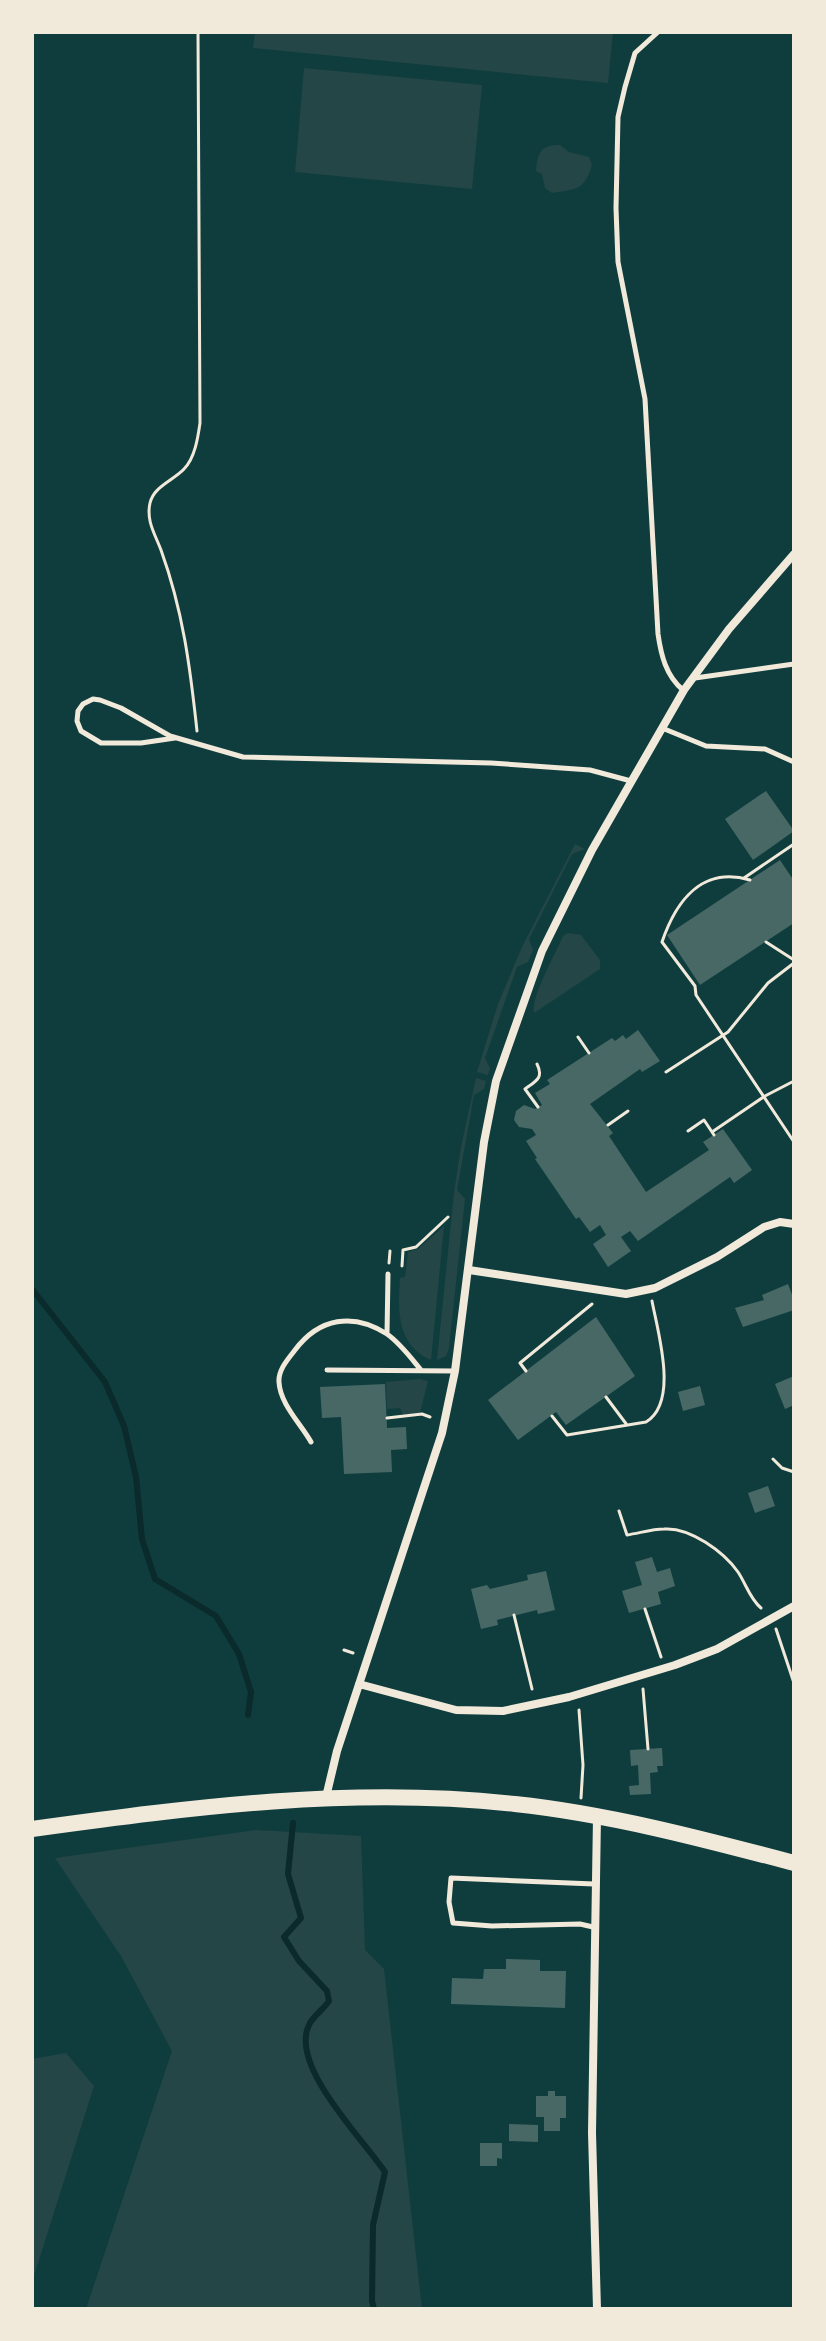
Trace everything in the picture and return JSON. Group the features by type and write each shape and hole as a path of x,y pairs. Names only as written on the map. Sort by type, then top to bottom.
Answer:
{"main road":[{"path":"32,1829 179,1809 326,1797 499,1802 597,1817 794,1863"}],"street":[{"path":"326,1797 337,1751 442,1433 455,1371 484,1142 496,1081 542,951 592,850 684,690 729,629 794,554"},
{"path":"469,1270 626,1294 649,1289 717,1257 764,1227 780,1222 794,1224"},
{"path":"359,1684 456,1710 503,1711 579,1694 665,1668 717,1649 794,1606"},
{"path":"597,1817 592,2133 597,2309"}],"lane":[{"path":"658,32 635,53 618,117 618,262 645,399 658,634 662,657 674,683 684,690"},
{"path":"694,678 794,664"},
{"path":"175,738 141,743 101,743 81,731 77,721 78,711 83,704 93,699 100,700 175,738 243,757 491,763 590,770 632,781"},
{"path":"662,728 706,746 765,749 794,762"},
{"path":"387,1334 388,1274"},
{"path":"311,1442 281,1392 279,1382 287,1360 308,1332 335,1321 362,1323 387,1334 421,1370"},
{"path":"327,1370 455,1371"},
{"path":"593,1927 580,1924 492,1926 453,1923 449,1902 451,1878 594,1884"}],"path":[{"path":"198,32 200,423 197,441 186,468 156,492 150,501 149,523 176,593 185,630 198,743"},
{"path":"744,878 794,844"},
{"path":"750,880 724,878 689,892 668,925 662,942 695,986 696,995 794,1142"},
{"path":"666,1072 724,1035 768,983 794,962 766,942"},
{"path":"578,1037 589,1053"},
{"path":"537,1064 541,1074 539,1079 525,1089 538,1107"},
{"path":"688,1131 704,1120 713,1133 765,1096 794,1081"},
{"path":"608,1125 628,1111"},
{"path":"402,1266 403,1250 416,1247 448,1217"},
{"path":"552,1416 567,1435 646,1422 656,1415 663,1392 664,1372 649,1289"},
{"path":"526,1371 520,1363 608,1291"},
{"path":"606,1397 627,1425"},
{"path":"387,1418 422,1414 435,1418"},
{"path":"773,1459 782,1468 794,1472"},
{"path":"619,1511 627,1535 671,1529 682,1531 711,1547 737,1571 764,1611"},
{"path":"645,1609 665,1668"},
{"path":"514,1615 535,1705"},
{"path":"776,1629 794,1683"},
{"path":"344,1650 357,1654"},
{"path":"642,1675 648,1749"},
{"path":"579,1694 583,1765 581,1799"}],"shaded area":[{"path":"255,32 613,32 608,83 253,48"},
{"path":"304,68 482,85 472,189 295,172"},
{"path":"560,145 569,152 589,157 592,165 586,180 578,187 552,193 545,188 542,174 536,171 537,164 544,148"},
{"path":"575,844 585,849 572,854 529,939 533,950 528,962 517,967 485,1058 490,1068 488,1075 477,1072 498,1004 522,947"},
{"path":"568,933 581,935 600,960 600,969 534,1013 540,987 563,936"},
{"path":"476,1078 486,1081 484,1089 474,1095 457,1190 465,1199 449,1348 446,1356 437,1360 454,1193"},
{"path":"444,1226 431,1360 411,1345 405,1336 400,1314 400,1278 405,1277 408,1252 418,1249"},
{"path":"428,1381 420,1413 403,1415 400,1408 387,1409 386,1382"},
{"path":"256,1830 361,1836 365,1950 384,1969 422,2309 86,2309 172,2051 121,1956 55,1858"},
{"path":"66,2053 94,2086 32,2282 32,2059"}],"building":[{"path":"766,791 794,831 753,860 725,819"},
{"path":"780,860 794,881 794,923 700,985 667,935"},
{"path":"638,1030 660,1061 642,1072 640,1069 590,1104 613,1133 609,1136 646,1192 709,1150 703,1142 723,1129 752,1170 734,1183 730,1177 638,1241 630,1231 621,1237 631,1251 608,1267 593,1244 606,1235 600,1225 590,1232 579,1217 576,1219 526,1141 536,1135 532,1129 519,1127 514,1120 516,1111 524,1105 535,1109 542,1105 535,1093 550,1084 547,1080 612,1038 615,1041 623,1035 626,1039"},
{"path":"788,1284 794,1310 743,1327 735,1308 764,1300 762,1295"},
{"path":"596,1317 635,1376 566,1425 556,1412 518,1440 488,1400"},
{"path":"794,1376 794,1405 785,1409 775,1384"},
{"path":"385,1384 387,1428 406,1427 407,1449 391,1450 392,1472 344,1474 341,1417 322,1418 320,1387"},
{"path":"700,1386 705,1405 683,1411 678,1392"},
{"path":"768,1486 775,1506 755,1513 748,1493"},
{"path":"652,1557 657,1572 670,1568 675,1586 658,1592 661,1604 629,1613 622,1591 642,1585 635,1562"},
{"path":"546,1571 555,1610 538,1614 537,1610 497,1620 498,1625 481,1629 471,1589 487,1585 490,1589 528,1580 527,1575"},
{"path":"662,1748 663,1766 657,1766 658,1772 650,1773 651,1794 630,1795 629,1786 639,1785 638,1765 631,1766 630,1750"},
{"path":"506,1959 540,1960 540,1971 566,1971 565,2008 451,2004 452,1978 483,1979 484,1969 506,1969"},
{"path":"548,2091 555,2091 555,2096 566,2096 566,2118 560,2118 560,2131 544,2131 544,2117 536,2117 536,2096 548,2096"},
{"path":"509,2124 538,2125 538,2142 509,2141"},
{"path":"480,2143 502,2143 502,2159 497,2158 497,2166 480,2166"}],"waterway":[{"path":"32,1289 105,1382 124,1426 136,1477 142,1539 155,1579 216,1616 239,1654 251,1692 248,1715"},
{"path":"293,1823 288,1874 301,1918 284,1937 299,1961 327,1991 329,2001 309,2025 306,2042 309,2061 332,2102 385,2172 373,2225 374,2309"}]}
